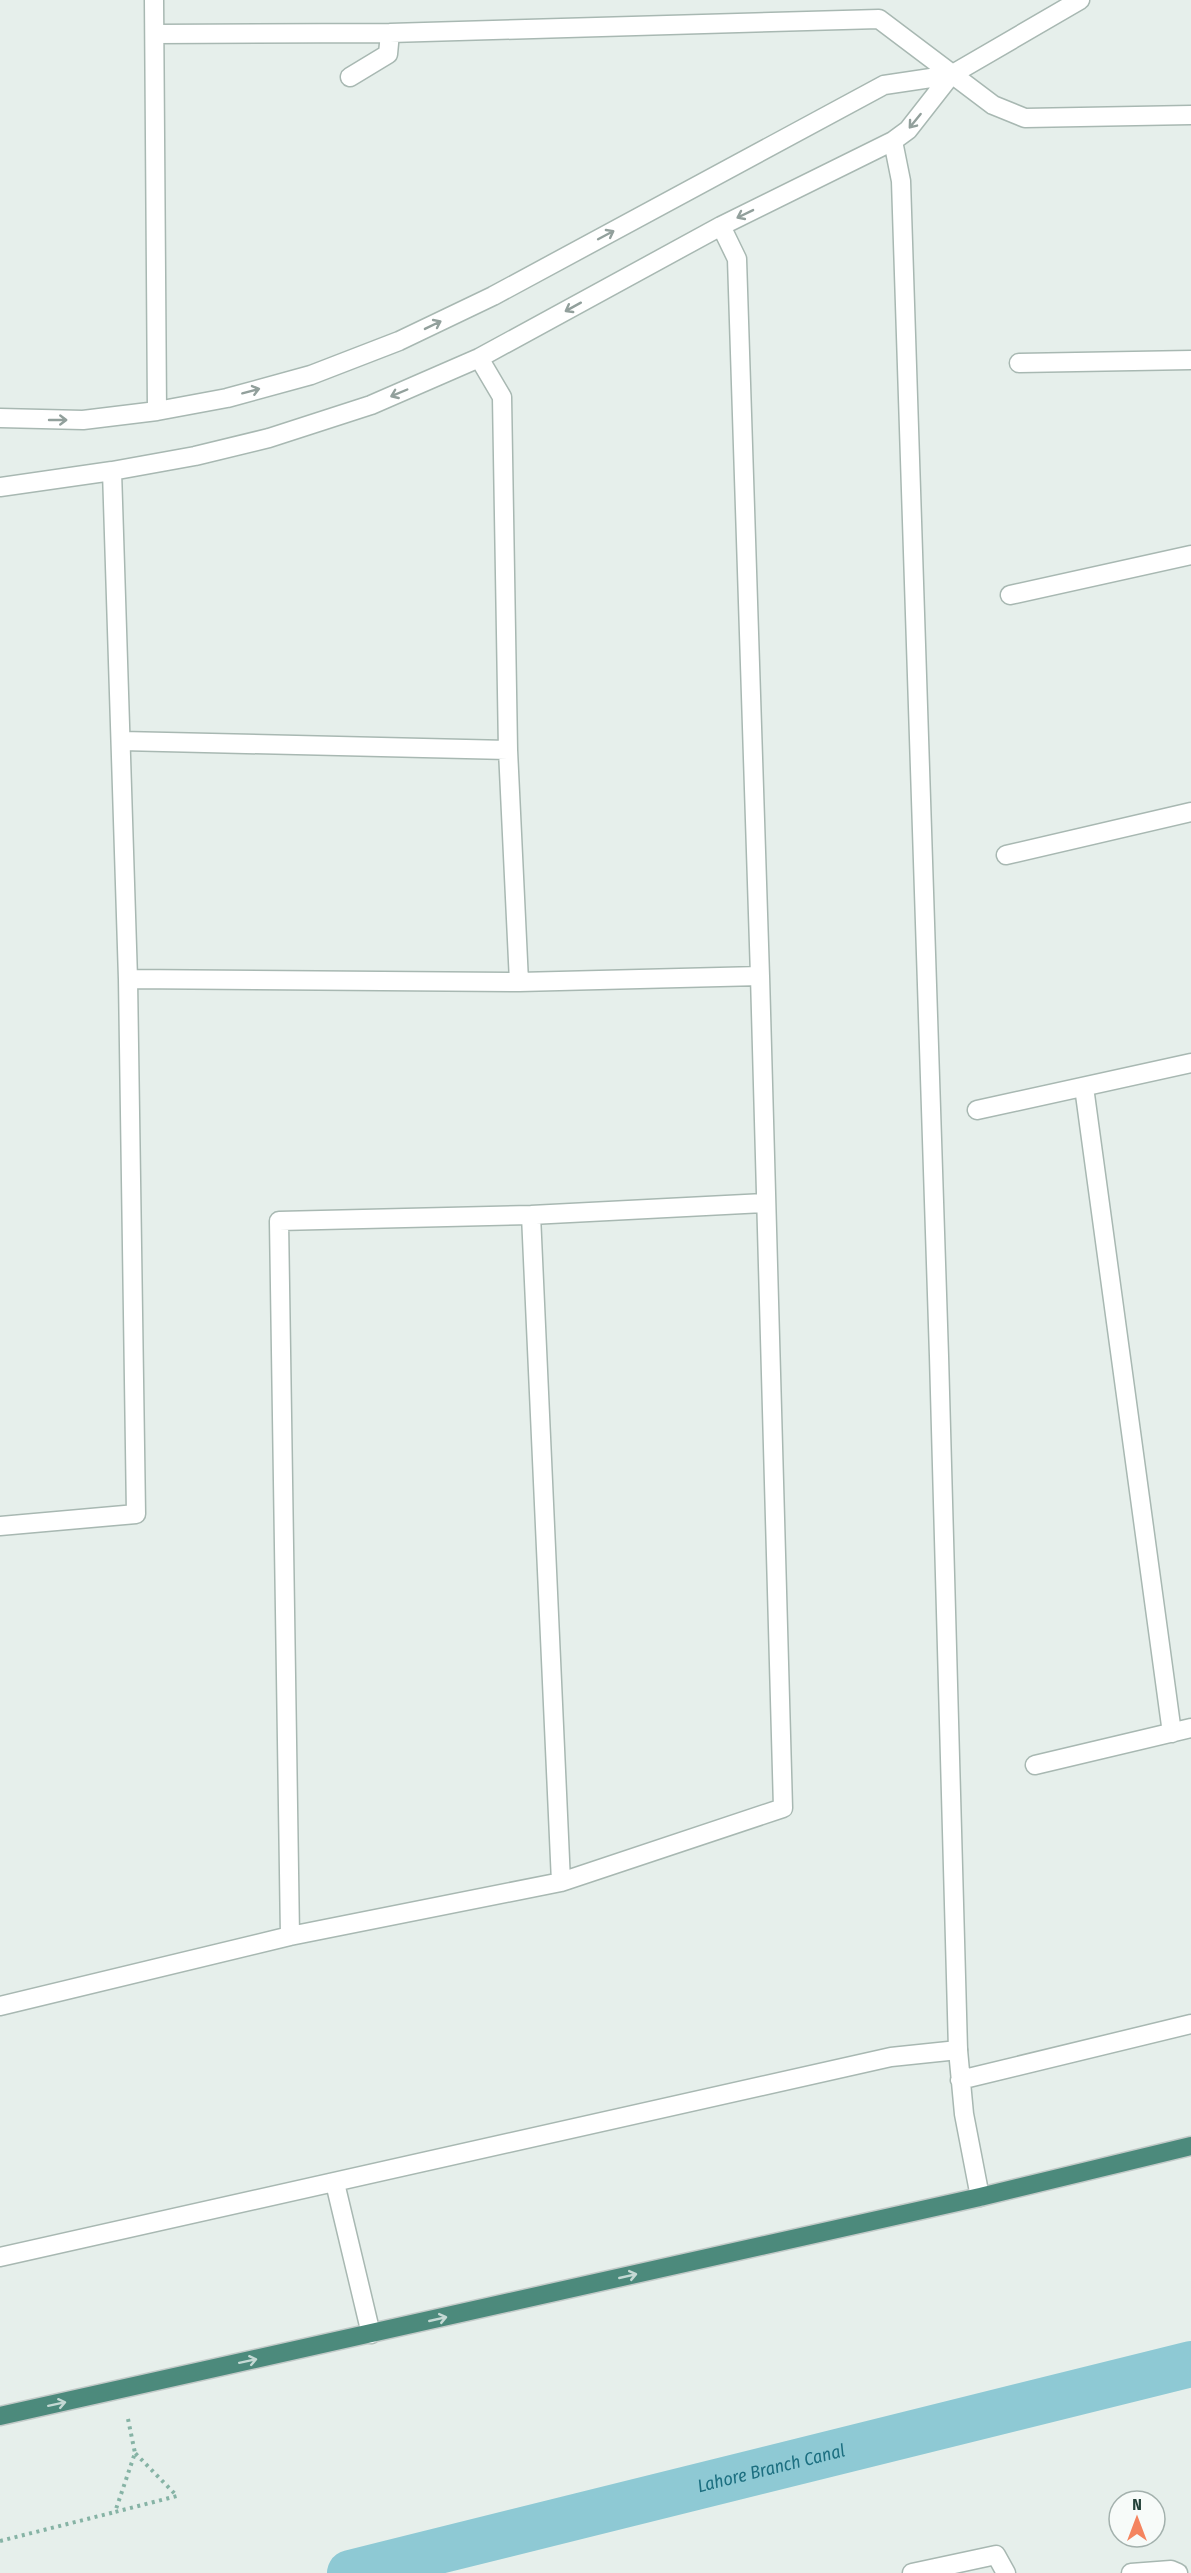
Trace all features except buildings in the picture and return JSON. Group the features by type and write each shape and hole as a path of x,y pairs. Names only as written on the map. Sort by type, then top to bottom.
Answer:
{"highway":[{"path":"0,2416 980,2197 1191,2146"}],"street":[{"path":"154,0 157,411"},
{"path":"0,488 195,456 269,438 371,405 479,358 721,226 893,141 908,130 951,75 1059,5 1080,0"},
{"path":"156,34 390,33 879,19 993,105 1025,118 1191,115"},
{"path":"350,77 388,54 390,33"},
{"path":"0,418 83,420 157,411 227,398 311,375 399,341 493,296 884,85 951,75"},
{"path":"893,141 901,193 939,1356 958,2050 964,2114 980,2197"},
{"path":"0,2006 290,1936 561,1882 783,1808 737,259 721,226"},
{"path":"479,358 502,396 508,750 519,982"},
{"path":"1019,363 1191,360"},
{"path":"0,1526 136,1514 128,979 112,471"},
{"path":"1010,595 1191,555"},
{"path":"122,741 508,750"},
{"path":"1006,855 1191,812"},
{"path":"128,979 519,982 760,976"},
{"path":"977,1110 1191,1063"},
{"path":"1084,1087 1172,1733"},
{"path":"290,1936 279,1221 531,1215 766,1203"},
{"path":"531,1215 561,1882"},
{"path":"1035,1765 1191,1728"},
{"path":"960,2080 1191,2024"},
{"path":"0,2257 891,2057 958,2050"},
{"path":"335,2183 371,2334"},
{"path":"912,2573 996,2554 1006,2573"},
{"path":"1131,2573 1172,2570 1178,2573"}],"path":[{"path":"116,2512 135,2453 121,2389"},
{"path":"0,2541 177,2496 135,2453"}],"waterway":[{"name":"Lahore Branch Canal","path":"350,2573 1191,2364"}]}
